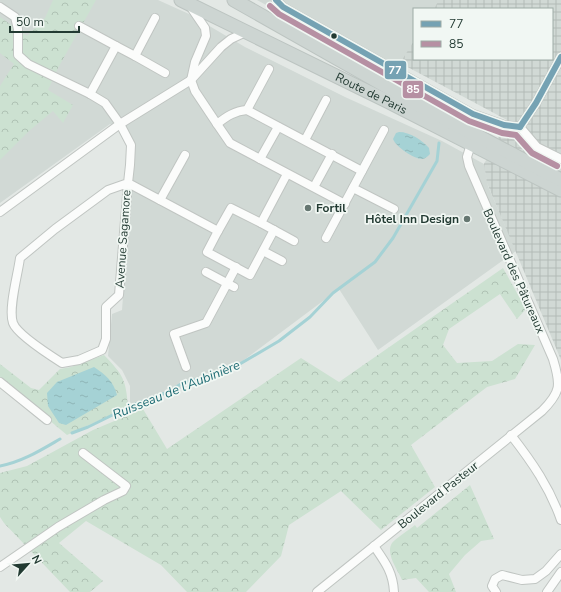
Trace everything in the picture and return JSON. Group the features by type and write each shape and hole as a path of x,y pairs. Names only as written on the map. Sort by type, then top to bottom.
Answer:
{"main road":[{"name":"Route de Paris","path":"234,0 423,107 561,180"},
{"name":"Route de Paris","path":"185,2 561,190"}],"street":[{"path":"276,0 283,8 473,114 504,125 520,127 537,147 561,160"},
{"path":"185,2 205,28 206,36 191,80 195,92 230,143 345,204"},
{"name":"Avenue Sagamore","path":"0,7 15,17 18,29 18,55 28,64 90,94 105,103 120,124 131,145 130,165 119,295 106,307 106,339 102,350 78,360 62,363 34,344 14,324 12,311 20,258 55,228 108,190 128,183"},
{"path":"135,56 155,18"},
{"path":"79,26 165,73"},
{"path":"0,212 120,124 191,80 221,47 231,39 246,32"},
{"path":"90,94 116,46"},
{"path":"520,127 536,103 561,57"},
{"path":"247,110 269,69"},
{"path":"305,140 326,100"},
{"path":"217,124 227,116 238,111 247,110 362,171"},
{"path":"260,159 278,127"},
{"path":"326,238 384,130"},
{"name":"Boulevard des Pâtureaux","path":"471,144 467,157 469,166 560,375 561,384 556,397"},
{"path":"314,187 332,154"},
{"path":"160,200 185,155"},
{"path":"261,223 287,174"},
{"path":"128,183 218,231"},
{"path":"353,188 394,209"},
{"path":"274,230 250,275 207,252 231,208 261,223 274,230 294,241"},
{"path":"263,251 282,261"},
{"path":"186,366 174,334 206,323 230,285 236,267"},
{"path":"206,272 230,285"},
{"path":"0,382 47,420"},
{"name":"Boulevard Pasteur","path":"317,592 551,403 556,397"},
{"path":"511,435 539,473 554,501 561,520"},
{"path":"0,567 58,527 104,500 124,491 126,486 84,453"},
{"path":"374,546 392,573 394,592"},
{"path":"496,592 492,586 495,579 502,575 522,580 535,579 546,571 561,554"},
{"path":"547,592 561,572"}],"shaded area":[{"path":"0,0 158,0 189,14 245,47 345,97 442,141 484,164 488,186 516,251 378,350 339,289 236,366 130,409 130,386 122,370 108,356 112,314 122,310 130,205 127,135 110,124 0,203"},
{"path":"257,0 441,0 436,8 413,8 413,47 394,75"},
{"path":"439,0 561,0 561,360 487,183 484,164 507,120 400,63 413,43 413,60 553,60 553,8 435,8"}],"green space":[{"path":"53,0 96,0 58,68 48,90 73,105 63,123 53,111 29,131 0,160 0,86 14,64 0,53 0,17 27,36 45,18"},
{"path":"503,268 526,309 517,319 500,294 449,329 443,345 457,363 492,361 518,344 535,345 515,379 487,387 411,445 435,487 381,530 341,491 289,525 281,556 246,592 187,592 161,565 86,521 59,543 103,581 90,592 70,592 0,517 0,473 27,466 93,430 143,409 167,449 301,358 339,382"},
{"path":"104,355 119,373 125,384 128,407 67,435 0,379 0,364 31,388 39,390 60,369 71,367"},
{"path":"470,485 494,539 481,541 465,555 449,574 456,592 429,592 416,578 402,580 391,557 390,547 392,543 415,525 417,528"}],"water":[{"path":"396,133 407,133 419,139 429,148 430,154 422,159 406,152 398,146 393,139"},
{"path":"94,367 108,379 117,395 66,425 59,423 48,406 47,393 57,382"}],"waterway":[{"name":"Ruisseau de l'Aubinière","path":"72,433 88,427 133,405 168,392 181,384 233,368 279,341 310,317 333,293 375,262 393,238 437,161 439,143"},
{"name":"Ruisseau de l'Aubinière","path":"0,466 24,459 60,439"}],"transit line":[{"name":"77","path":"276,0 283,7 473,114 504,125 520,127"},
{"name":"85","path":"270,6 279,14 469,121 502,133 516,135 532,153 557,166"},
{"name":"77","path":"520,127 536,103 561,57"}],"place":[{"name":"Fortil","path":"308,208"},
{"name":"Hôtel Inn Design","path":"467,219"}]}
